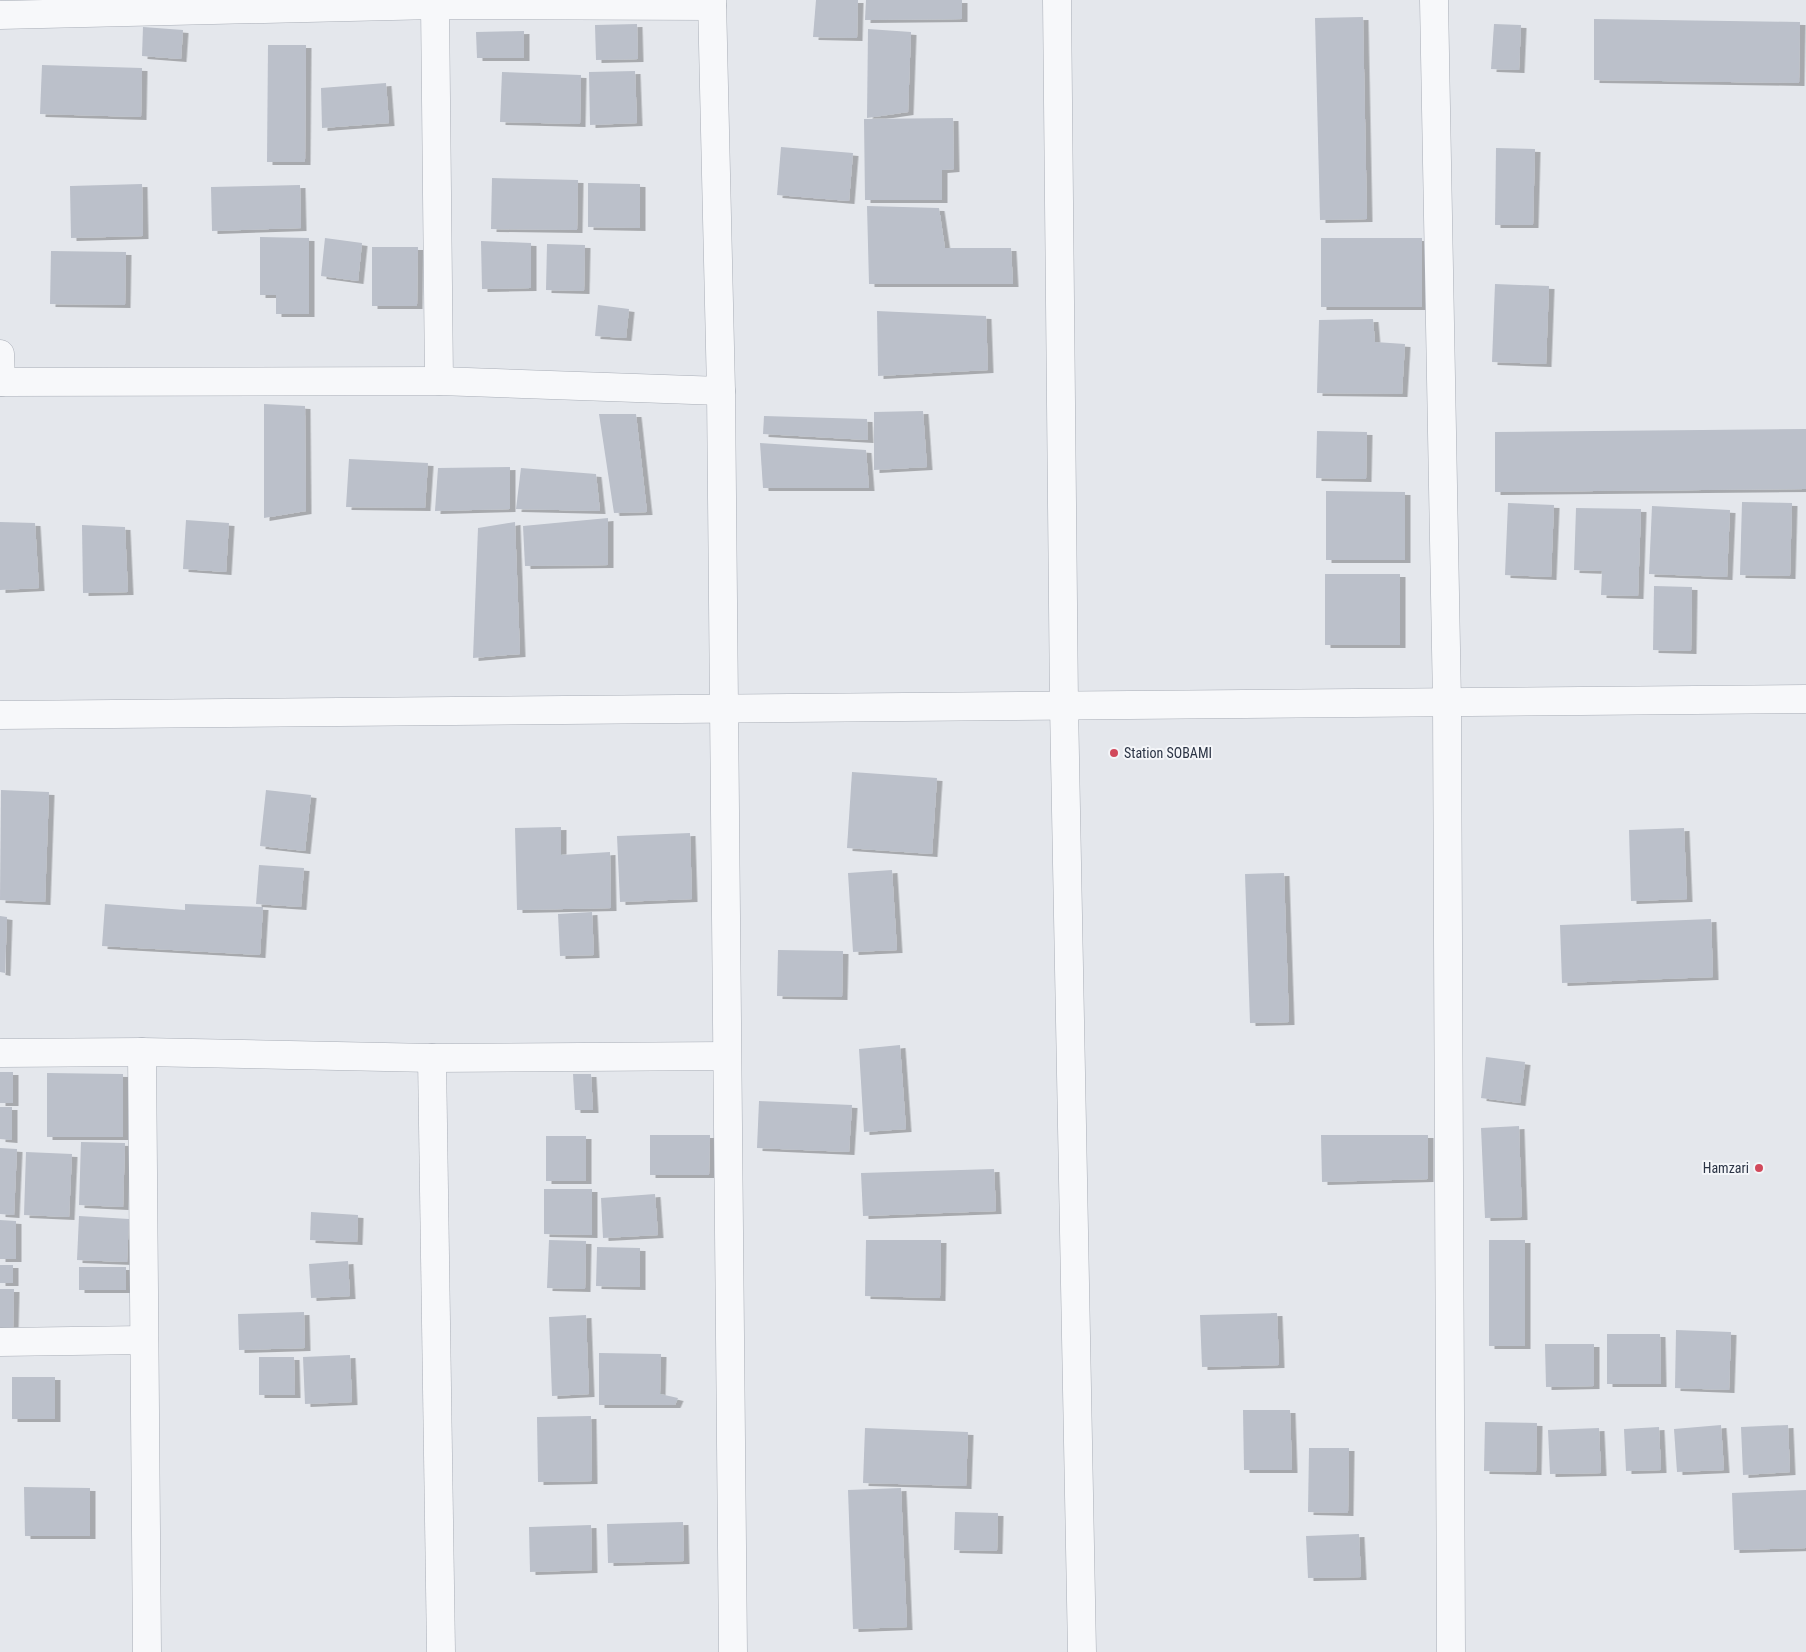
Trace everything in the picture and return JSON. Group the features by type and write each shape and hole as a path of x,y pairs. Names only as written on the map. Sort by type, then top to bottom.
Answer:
{"street":[{"path":"1057,0 1064,705 1082,1652"},
{"path":"1434,0 1447,702 1451,1652"},
{"path":"0,15 435,5 712,3 721,391 733,1652"},
{"path":"435,5 439,382"},
{"path":"0,354 0,382 439,382 721,391"},
{"path":"0,715 1806,699"},
{"path":"0,1053 142,1052 432,1058 726,1056"},
{"path":"142,1052 147,1652"},
{"path":"432,1058 441,1652"},
{"path":"0,1342 144,1340"}],"building":[{"path":"816,0 858,0 857,38 813,37"},
{"path":"866,0 962,0 962,19 865,20"},
{"path":"1363,17 1367,219 1320,220 1315,18"},
{"path":"1594,19 1800,22 1799,83 1594,80"},
{"path":"637,24 638,59 596,60 595,25"},
{"path":"1494,24 1521,25 1519,70 1491,69"},
{"path":"143,27 183,30 181,59 142,56"},
{"path":"868,29 911,32 908,112 867,118"},
{"path":"524,31 524,58 477,58 476,32"},
{"path":"268,45 306,45 305,162 267,162"},
{"path":"42,65 142,68 141,117 40,114"},
{"path":"635,71 637,123 590,125 589,72"},
{"path":"502,72 581,75 580,124 500,122"},
{"path":"386,83 389,123 322,128 321,88"},
{"path":"953,118 954,169 942,170 942,200 865,200 864,119"},
{"path":"781,147 853,153 849,201 777,195"},
{"path":"1496,148 1535,149 1533,225 1495,225"},
{"path":"492,178 578,180 577,230 491,229"},
{"path":"588,183 640,184 640,228 588,227"},
{"path":"142,184 143,236 71,238 70,186"},
{"path":"300,185 301,228 212,231 211,187"},
{"path":"867,206 939,208 945,248 1011,248 1013,284 869,284"},
{"path":"260,237 309,238 309,314 276,314 276,295 260,295"},
{"path":"325,238 362,243 358,281 321,276"},
{"path":"1321,238 1422,238 1422,307 1321,307"},
{"path":"481,241 531,243 531,288 482,289"},
{"path":"547,244 585,245 584,291 546,290"},
{"path":"372,247 418,247 417,306 372,306"},
{"path":"51,251 126,252 125,305 50,304"},
{"path":"1495,284 1549,286 1546,364 1492,362"},
{"path":"598,305 629,309 626,338 595,336"},
{"path":"877,311 986,316 988,370 878,376"},
{"path":"1373,319 1375,342 1405,344 1402,394 1317,393 1319,320"},
{"path":"264,404 305,406 306,511 264,518"},
{"path":"923,411 927,467 874,470 874,412"},
{"path":"599,414 636,414 647,512 614,513"},
{"path":"764,416 867,419 868,440 763,434"},
{"path":"1806,429 1806,489 1495,492 1495,432"},
{"path":"1317,431 1367,432 1366,479 1316,478"},
{"path":"760,443 866,450 869,488 763,488"},
{"path":"349,459 428,463 425,508 346,507"},
{"path":"510,467 510,509 435,511 438,468"},
{"path":"521,468 596,474 600,511 516,509"},
{"path":"1326,491 1405,492 1405,560 1326,560"},
{"path":"1742,502 1792,503 1790,576 1740,575"},
{"path":"1508,503 1554,505 1551,577 1505,575"},
{"path":"1652,506 1730,510 1727,577 1649,574"},
{"path":"1576,508 1641,509 1638,596 1601,595 1602,571 1574,570"},
{"path":"608,518 608,565 525,566 523,526"},
{"path":"186,520 229,523 226,572 183,569"},
{"path":"0,522 35,523 39,588 0,590"},
{"path":"515,522 520,654 473,658 478,528"},
{"path":"82,525 125,527 128,592 83,593"},
{"path":"1325,574 1400,574 1400,645 1325,645"},
{"path":"1654,586 1692,587 1691,651 1653,650"},
{"path":"852,772 937,778 932,854 847,848"},
{"path":"1,790 49,792 45,902 0,900"},
{"path":"266,790 311,795 305,851 260,846"},
{"path":"561,827 561,855 610,852 611,908 517,910 515,828"},
{"path":"1684,828 1687,899 1631,901 1629,830"},
{"path":"690,833 692,899 620,902 617,836"},
{"path":"259,865 304,868 301,907 256,904"},
{"path":"892,870 897,950 853,952 848,873"},
{"path":"1284,873 1289,1022 1250,1023 1245,874"},
{"path":"105,904 185,910 185,904 263,907 260,955 102,946"},
{"path":"592,912 594,955 560,956 558,914"},
{"path":"0,916 7,917 5,973 0,972"},
{"path":"1711,919 1713,977 1562,983 1560,925"},
{"path":"778,950 843,951 842,997 777,996"},
{"path":"900,1045 906,1129 864,1132 859,1049"},
{"path":"1486,1057 1525,1062 1520,1103 1481,1098"},
{"path":"0,1072 13,1072 13,1103 0,1103"},
{"path":"47,1073 123,1074 123,1137 47,1137"},
{"path":"573,1074 591,1074 593,1110 575,1110"},
{"path":"759,1101 852,1105 849,1152 757,1148"},
{"path":"0,1107 12,1107 12,1140 0,1139"},
{"path":"1519,1126 1522,1217 1485,1218 1481,1128"},
{"path":"650,1135 710,1135 709,1175 650,1175"},
{"path":"1321,1135 1428,1135 1428,1179 1322,1182"},
{"path":"546,1136 586,1136 586,1181 546,1181"},
{"path":"81,1142 125,1143 123,1207 79,1205"},
{"path":"0,1148 17,1149 14,1215 0,1214"},
{"path":"26,1152 72,1154 69,1217 24,1215"},
{"path":"994,1169 996,1211 863,1216 861,1173"},
{"path":"544,1189 592,1189 592,1235 544,1234"},
{"path":"655,1194 658,1235 603,1238 601,1198"},
{"path":"311,1212 358,1215 357,1242 310,1240"},
{"path":"79,1216 129,1219 127,1262 77,1260"},
{"path":"0,1220 16,1221 16,1259 0,1259"},
{"path":"549,1240 586,1241 585,1289 547,1288"},
{"path":"866,1240 941,1240 940,1298 865,1296"},
{"path":"1489,1240 1525,1240 1525,1346 1489,1346"},
{"path":"597,1247 640,1248 640,1287 596,1286"},
{"path":"348,1261 350,1296 311,1298 309,1264"},
{"path":"0,1265 13,1265 13,1283 0,1283"},
{"path":"79,1267 126,1267 126,1290 79,1290"},
{"path":"0,1289 14,1289 13,1330 0,1329"},
{"path":"304,1312 305,1348 239,1350 238,1314"},
{"path":"1277,1313 1279,1365 1202,1367 1200,1315"},
{"path":"586,1315 589,1394 552,1396 549,1317"},
{"path":"1676,1330 1731,1332 1729,1390 1675,1388"},
{"path":"1607,1334 1660,1334 1661,1384 1607,1384"},
{"path":"1545,1344 1594,1344 1594,1386 1546,1387"},
{"path":"599,1353 661,1354 660,1394 678,1398 675,1405 599,1405"},
{"path":"350,1355 352,1402 305,1404 303,1357"},
{"path":"259,1357 294,1357 295,1395 259,1395"},
{"path":"12,1377 55,1377 55,1419 12,1419"},
{"path":"1243,1410 1290,1410 1292,1470 1244,1470"},
{"path":"591,1416 592,1481 538,1482 537,1417"},
{"path":"1485,1422 1537,1423 1536,1472 1484,1471"},
{"path":"1721,1425 1724,1470 1677,1472 1674,1429"},
{"path":"1788,1425 1790,1472 1743,1475 1741,1427"},
{"path":"1659,1427 1661,1470 1626,1471 1624,1429"},
{"path":"865,1428 968,1432 966,1486 863,1483"},
{"path":"1599,1428 1601,1473 1550,1474 1548,1430"},
{"path":"1309,1448 1349,1448 1348,1513 1308,1512"},
{"path":"24,1487 90,1488 90,1536 25,1536"},
{"path":"901,1488 907,1627 853,1629 848,1490"},
{"path":"1806,1490 1806,1548 1734,1550 1732,1493"},
{"path":"955,1512 998,1513 997,1551 954,1550"},
{"path":"683,1522 684,1561 608,1563 607,1524"},
{"path":"591,1525 592,1570 530,1572 529,1527"},
{"path":"1359,1534 1361,1577 1308,1578 1306,1536"}],"place":[{"name":"Station SOBAMI","path":"1114,753"},
{"name":"Hamzari","path":"1759,1168"}]}
